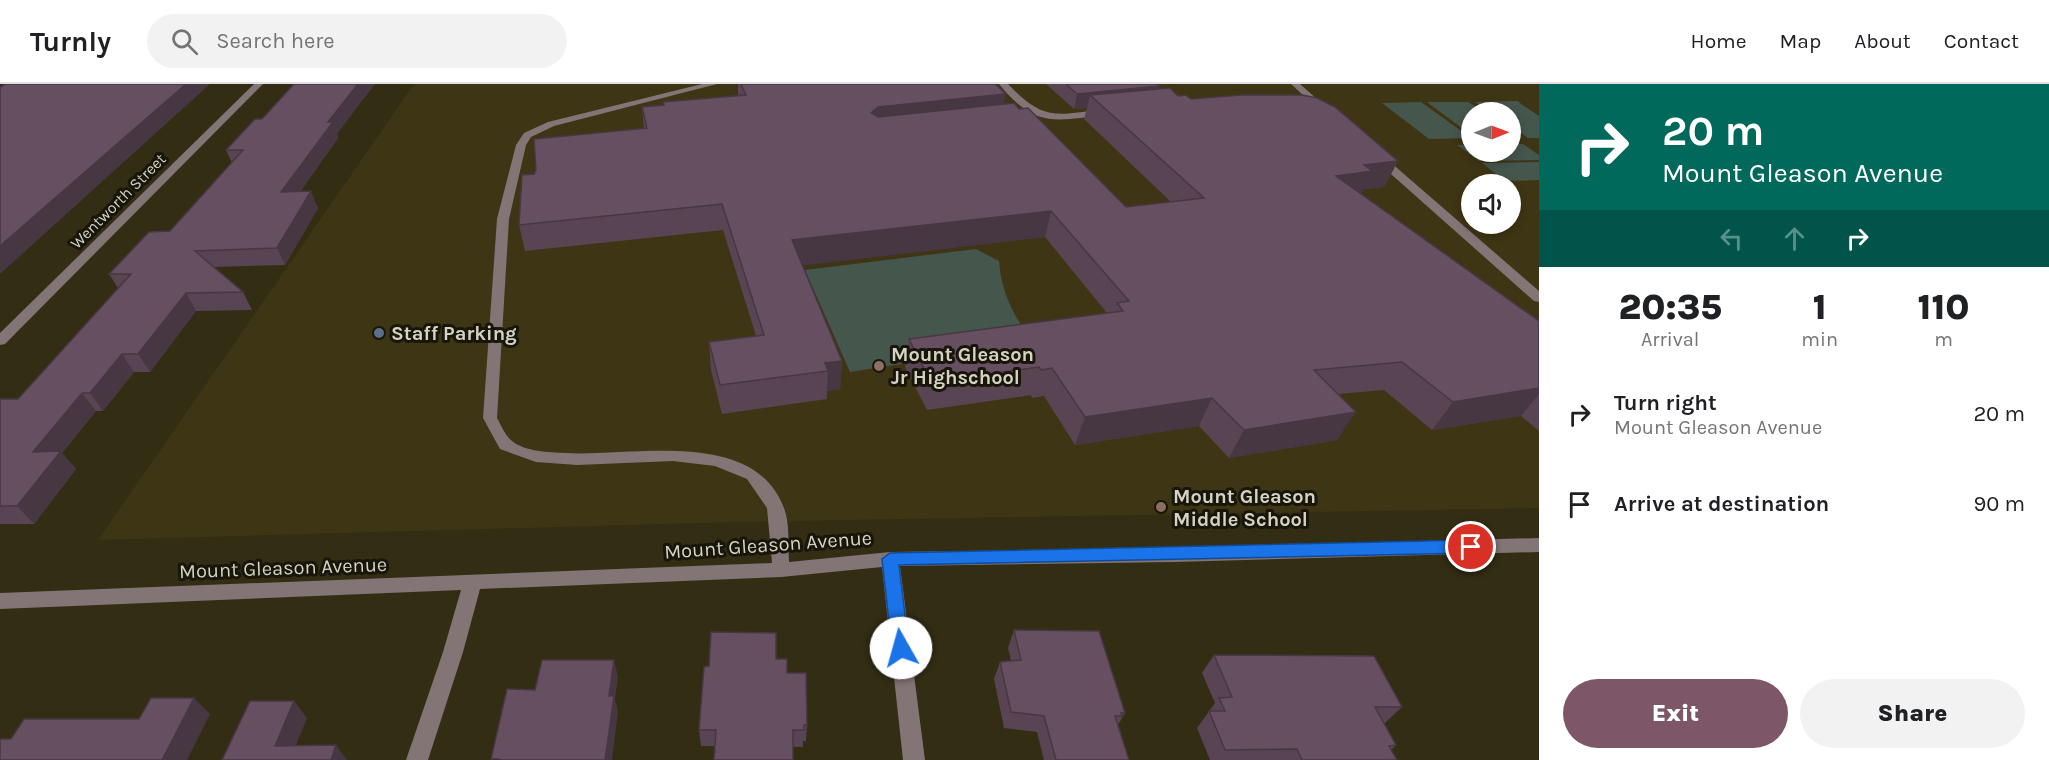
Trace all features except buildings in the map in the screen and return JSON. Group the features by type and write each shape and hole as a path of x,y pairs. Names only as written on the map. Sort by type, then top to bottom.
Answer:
{"street":[{"name":"Wentworth Street","path":"0,341 259,84"},
{"path":"713,84 679,87 551,124 527,135 521,145 503,219 490,412 492,432 508,448 533,456 570,460 708,457 738,464 758,479 775,506 781,570"},
{"path":"1004,84 1029,110 1049,117"},
{"path":"1295,84 1314,106 1338,122"},
{"path":"1026,119 1120,110"},
{"path":"1373,152 1539,298"},
{"name":"Mount Gleason Avenue","path":"0,601 781,570 890,559 1174,555 1539,545"},
{"path":"890,559 914,760"},
{"path":"417,760 453,652 472,584"}],"shaded area":[{"name":"Mount Gleason Jr Highschool","path":"414,84 1539,84 1539,508 733,522 98,540"}],"green space":[{"path":"1421,102 1461,131 1461,138 1429,139 1382,103"},
{"path":"1427,102 1461,102 1461,128"},
{"path":"1521,104 1539,116 1539,138 1528,138 1521,133"},
{"path":"1521,144 1539,155 1539,160 1521,160"},
{"path":"1539,162 1539,180 1521,181 1521,174 1496,174 1482,163"},
{"path":"976,249 999,261 1008,301 1029,337 1022,345 850,372 805,270"}],"place":[{"name":"Staff Parking","path":"379,333"},
{"name":"Mount Gleason Jr Highschool","path":"879,366"},
{"name":"Mount Gleason Middle School","path":"1161,507"}],"route":[{"path":"901,648 890,559 1174,555 1471,547"}]}
